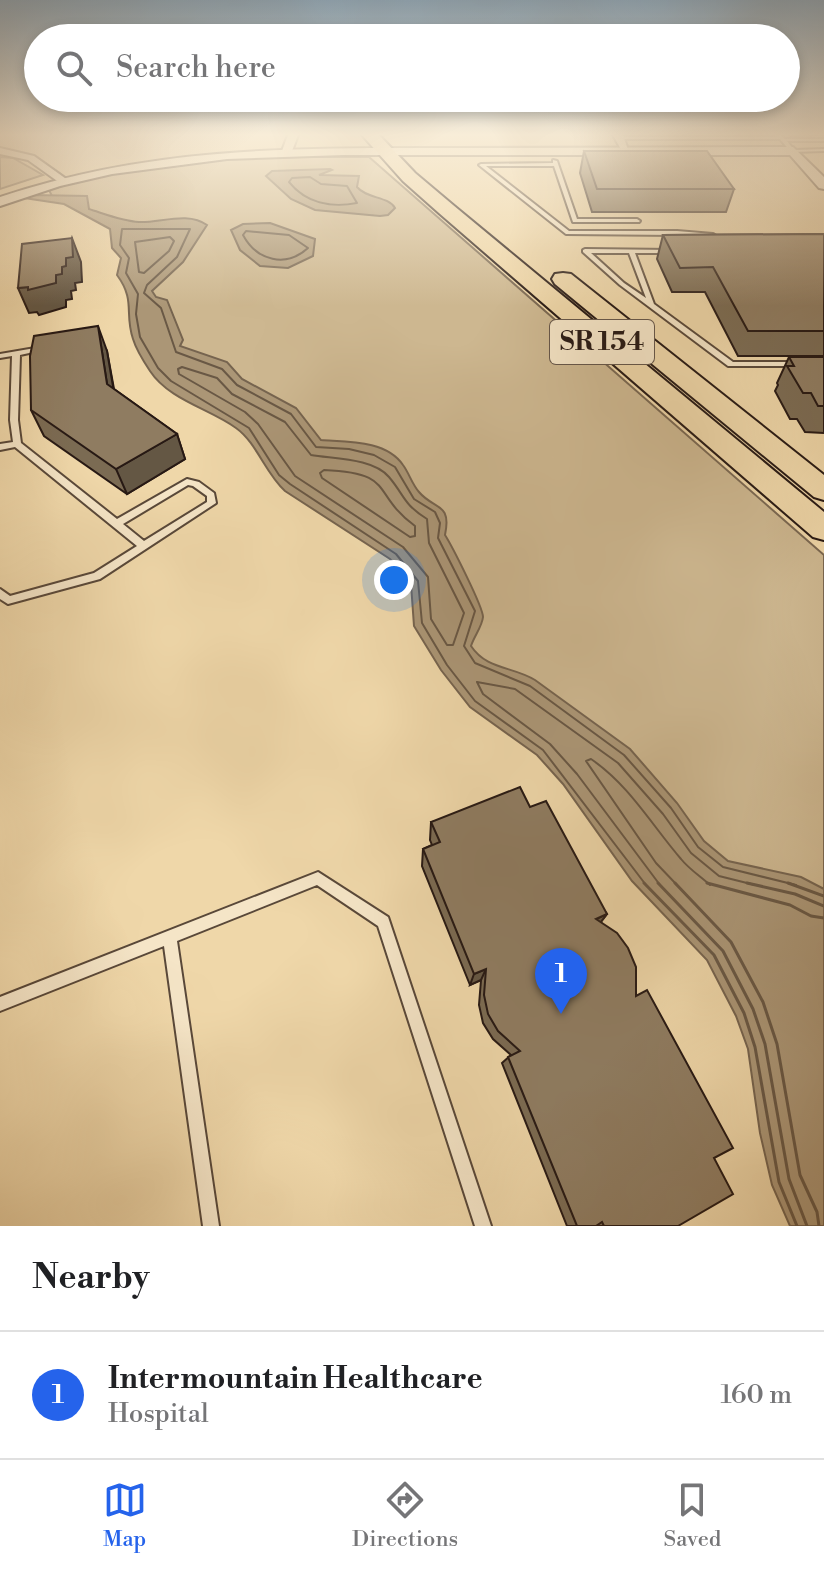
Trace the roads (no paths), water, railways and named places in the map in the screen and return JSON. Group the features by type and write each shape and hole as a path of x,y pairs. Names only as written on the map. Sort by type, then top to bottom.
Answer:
{"highway":[{"name":"SR 154","path":"432,192 446,209 824,529"},
{"name":"SR 154","path":"454,192 824,490"}],"street":[{"path":"0,202 24,192"}],"lane":[{"path":"516,192 568,233 716,236"},
{"path":"565,192 575,221 637,221"},
{"path":"676,251 585,251 652,306 731,364 824,364"},
{"path":"631,251 652,306"},
{"path":"0,356 47,348"},
{"path":"16,353 14,420 17,444 144,546"},
{"path":"0,447 17,444"},
{"path":"3,598 97,576 212,503 211,495 196,484 187,482 116,524"},
{"path":"0,1004 318,878 383,922 483,1226"},
{"path":"169,936 211,1226"}],"water":[{"path":"284,192 363,192 388,201 395,208 388,215 380,216 315,210"},
{"path":"33,195 87,196 89,209 133,221 183,218 207,225 183,262 152,291 156,297 167,300 183,340 180,346 227,362 242,379 296,408 321,440 365,444 396,457 419,492 444,512 447,524 445,535 482,611 482,621 471,646 477,654 492,664 535,680 630,749 677,803 704,841 728,861 801,877 824,889 824,1226 790,1226 772,1185 760,1133 748,1049 736,1016 707,960 632,881 563,784 537,755 470,707 441,670 414,626 411,584 390,559 285,491 250,442 236,428 179,397 158,381 133,339 126,292 117,275 121,258 112,248 110,229 64,204 24,198"},
{"path":"270,223 315,239 313,256 288,268 260,266 240,250 231,230 243,224"}],"place":[{"name":"Intermountain Healthcare","path":"561,1014"}]}
